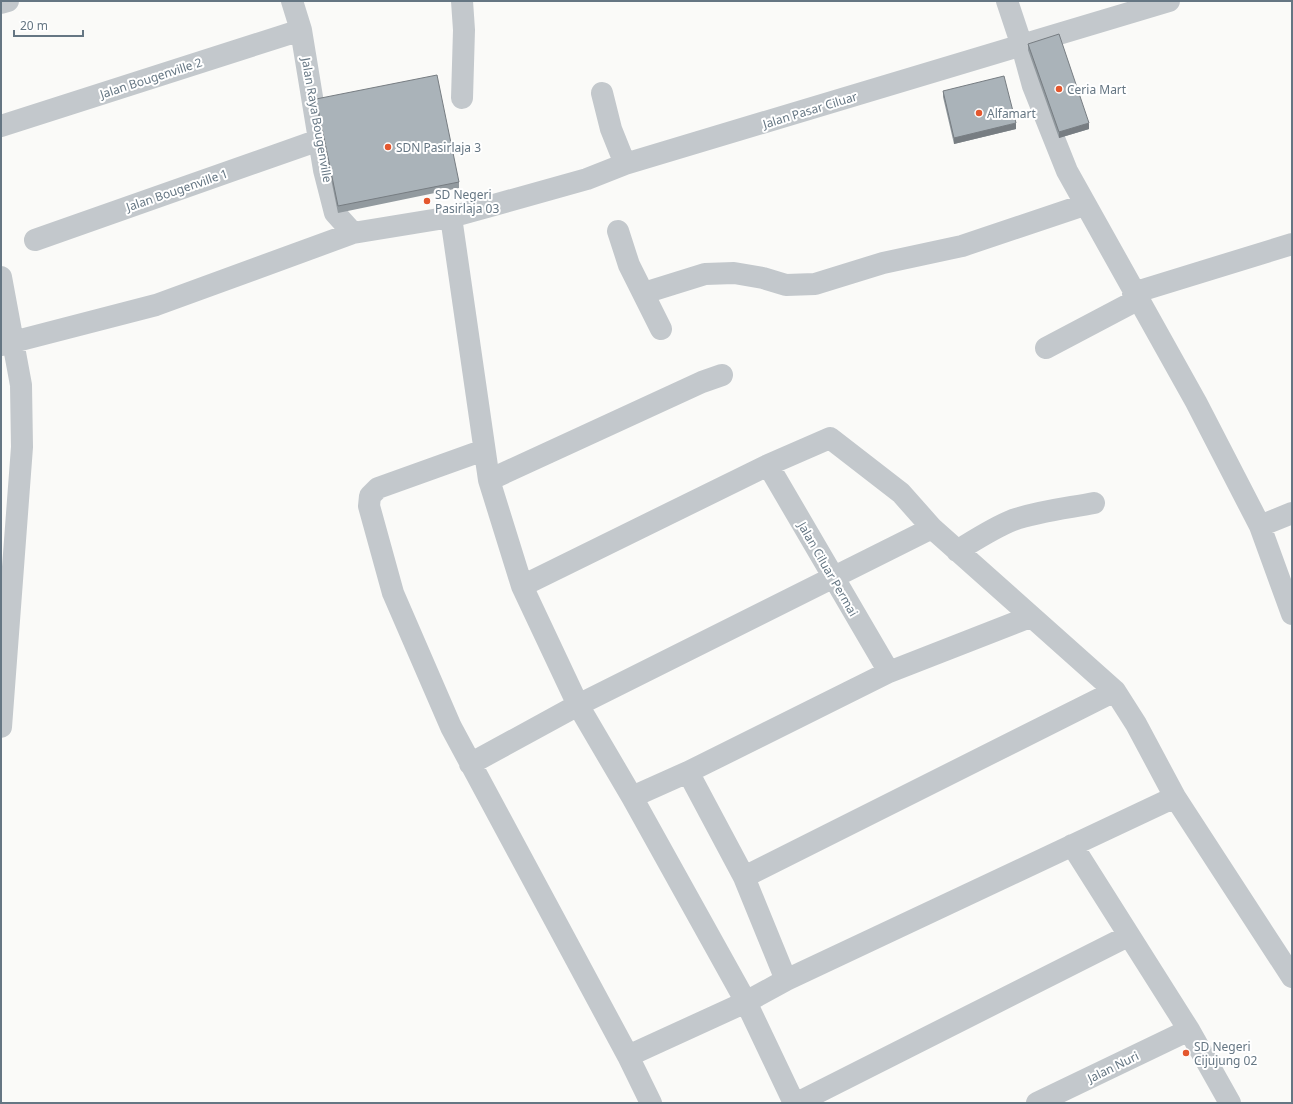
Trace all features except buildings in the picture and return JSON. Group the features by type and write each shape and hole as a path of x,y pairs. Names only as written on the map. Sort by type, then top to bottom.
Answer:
{"street":[{"path":"1,3 8,1"},
{"name":"Jalan Raya Bougenville","path":"292,1 301,30 324,170 335,213 353,233"},
{"path":"462,1 464,30 462,98"},
{"path":"1007,1 1033,86 1067,171 1135,296 1196,402 1260,526 1292,614"},
{"name":"Jalan Pasar Ciluar","path":"6,343 35,337 156,305 353,233 452,217 587,179 625,164 1169,1"},
{"name":"Jalan Bougenville 2","path":"1,126 301,30"},
{"path":"602,93 611,128 625,164"},
{"name":"Jalan Bougenville 1","path":"35,240 319,140"},
{"path":"644,293 705,274 734,273 763,278 786,285 815,284 883,263 962,246 1084,204"},
{"path":"452,217 489,480 522,586 578,705 632,797 746,1002 794,1103"},
{"path":"618,231 629,265 661,329"},
{"path":"1046,348 1135,296 1292,244"},
{"path":"1,277 6,343 21,385 22,447 1,723"},
{"path":"489,480 702,382 722,375"},
{"path":"522,586 768,465 830,438 900,494 932,528 957,551 1115,691 1136,724 1175,797 1292,978"},
{"path":"484,450 378,488 370,496 369,506 393,592 451,727 628,1056 651,1103"},
{"name":"Jalan Ciluar Permai","path":"768,465 889,672"},
{"path":"957,551 996,528 1014,520 1034,514 1094,503"},
{"path":"1260,526 1292,513"},
{"path":"470,764 578,705 932,528"},
{"path":"632,797 688,772 889,672 1030,617"},
{"path":"744,877 1115,691"},
{"path":"688,772 744,877 786,980"},
{"path":"628,1056 746,1002 786,980 1175,797"},
{"path":"1072,845 1128,936 1189,1030 1230,1103"},
{"path":"797,1103 1128,936"},
{"name":"Jalan Nuri","path":"1038,1103 1189,1030"}],"place":[{"name":"Ceria Mart","path":"1059,89"},
{"name":"Alfamart","path":"979,113"},
{"name":"SDN Pasirlaja 3","path":"388,147"},
{"name":"SD Negeri Pasirlaja 03","path":"427,201"},
{"name":"SD Negeri Cijujung 02","path":"1186,1053"}]}
